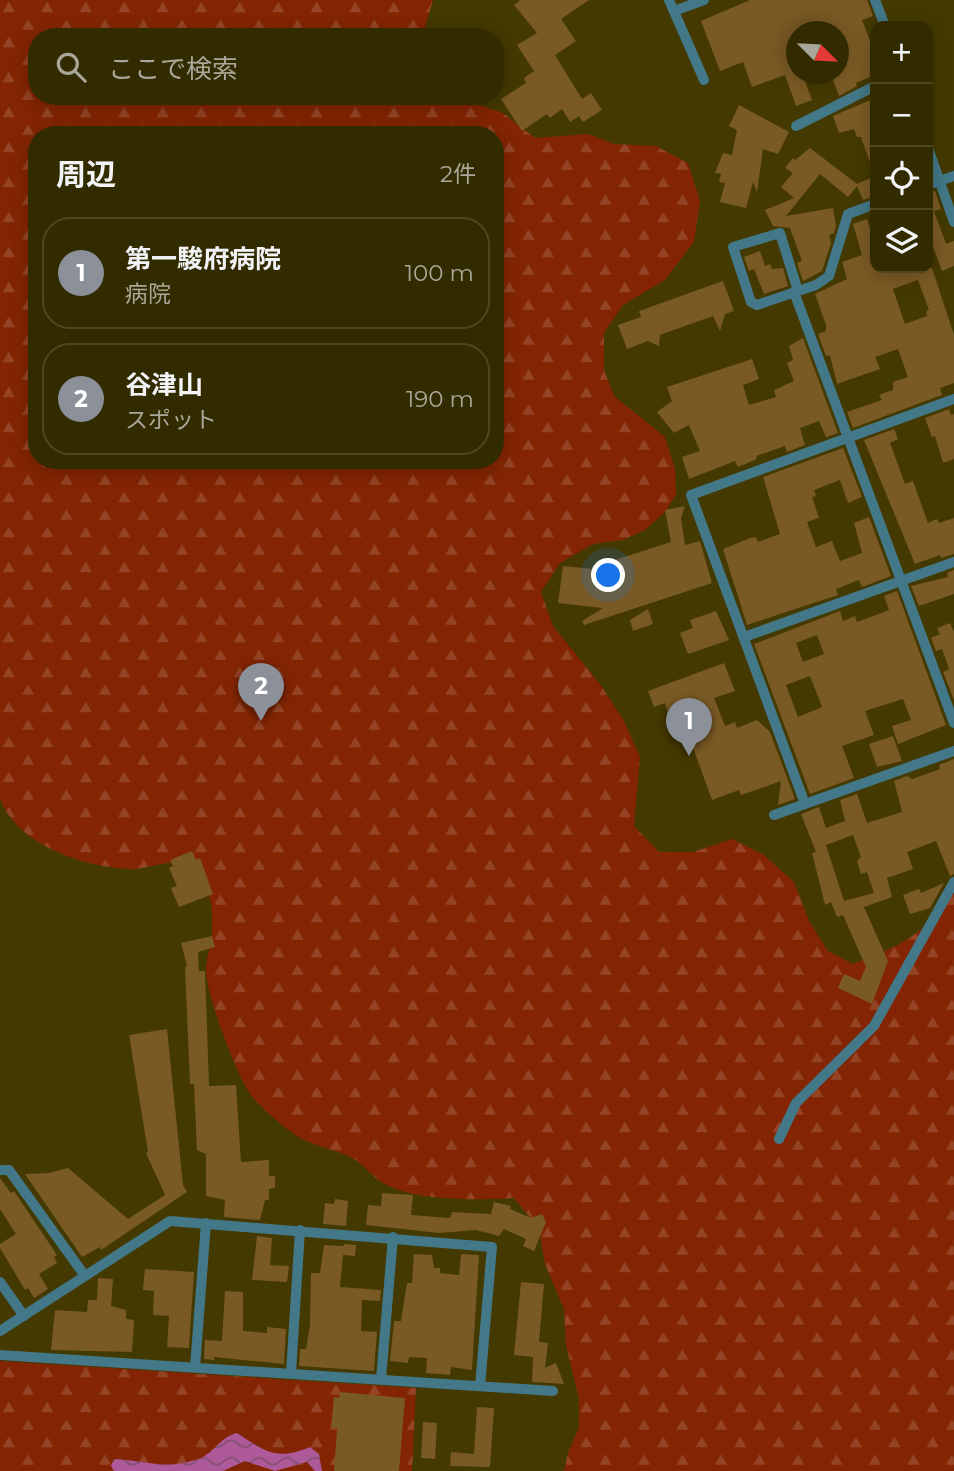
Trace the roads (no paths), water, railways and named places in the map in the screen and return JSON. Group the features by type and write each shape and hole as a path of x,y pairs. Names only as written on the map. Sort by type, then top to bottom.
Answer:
{"street":[{"path":"669,0 704,80"},
{"path":"674,11 704,0"},
{"path":"875,0 883,21"},
{"path":"796,126 870,89"},
{"path":"933,163 954,222"},
{"path":"933,183 954,176"},
{"path":"870,206 848,214 829,276 816,285 796,292 757,305 751,302 733,247 780,233 796,292 954,723"},
{"path":"805,804 691,495 954,399"},
{"path":"744,637 954,562"},
{"path":"774,815 954,751"},
{"path":"779,1139 796,1103 874,1026 954,882"},
{"path":"0,1170 9,1170 85,1276"},
{"path":"0,1331 170,1220 492,1247 480,1386"},
{"path":"195,1367 206,1223"},
{"path":"291,1373 300,1230"},
{"path":"382,1379 393,1237"},
{"path":"0,1282 24,1316"},
{"path":"0,1355 553,1391"}],"water":[{"path":"237,1433 264,1449 280,1454 310,1447 319,1454 322,1471 315,1471 307,1462 275,1471 245,1461 223,1471 114,1471 111,1466 114,1459 168,1465 189,1462 206,1455 226,1438"}],"place":[{"name":"谷津山","path":"261,721"},
{"name":"第一駿府病院","path":"689,756"}]}
